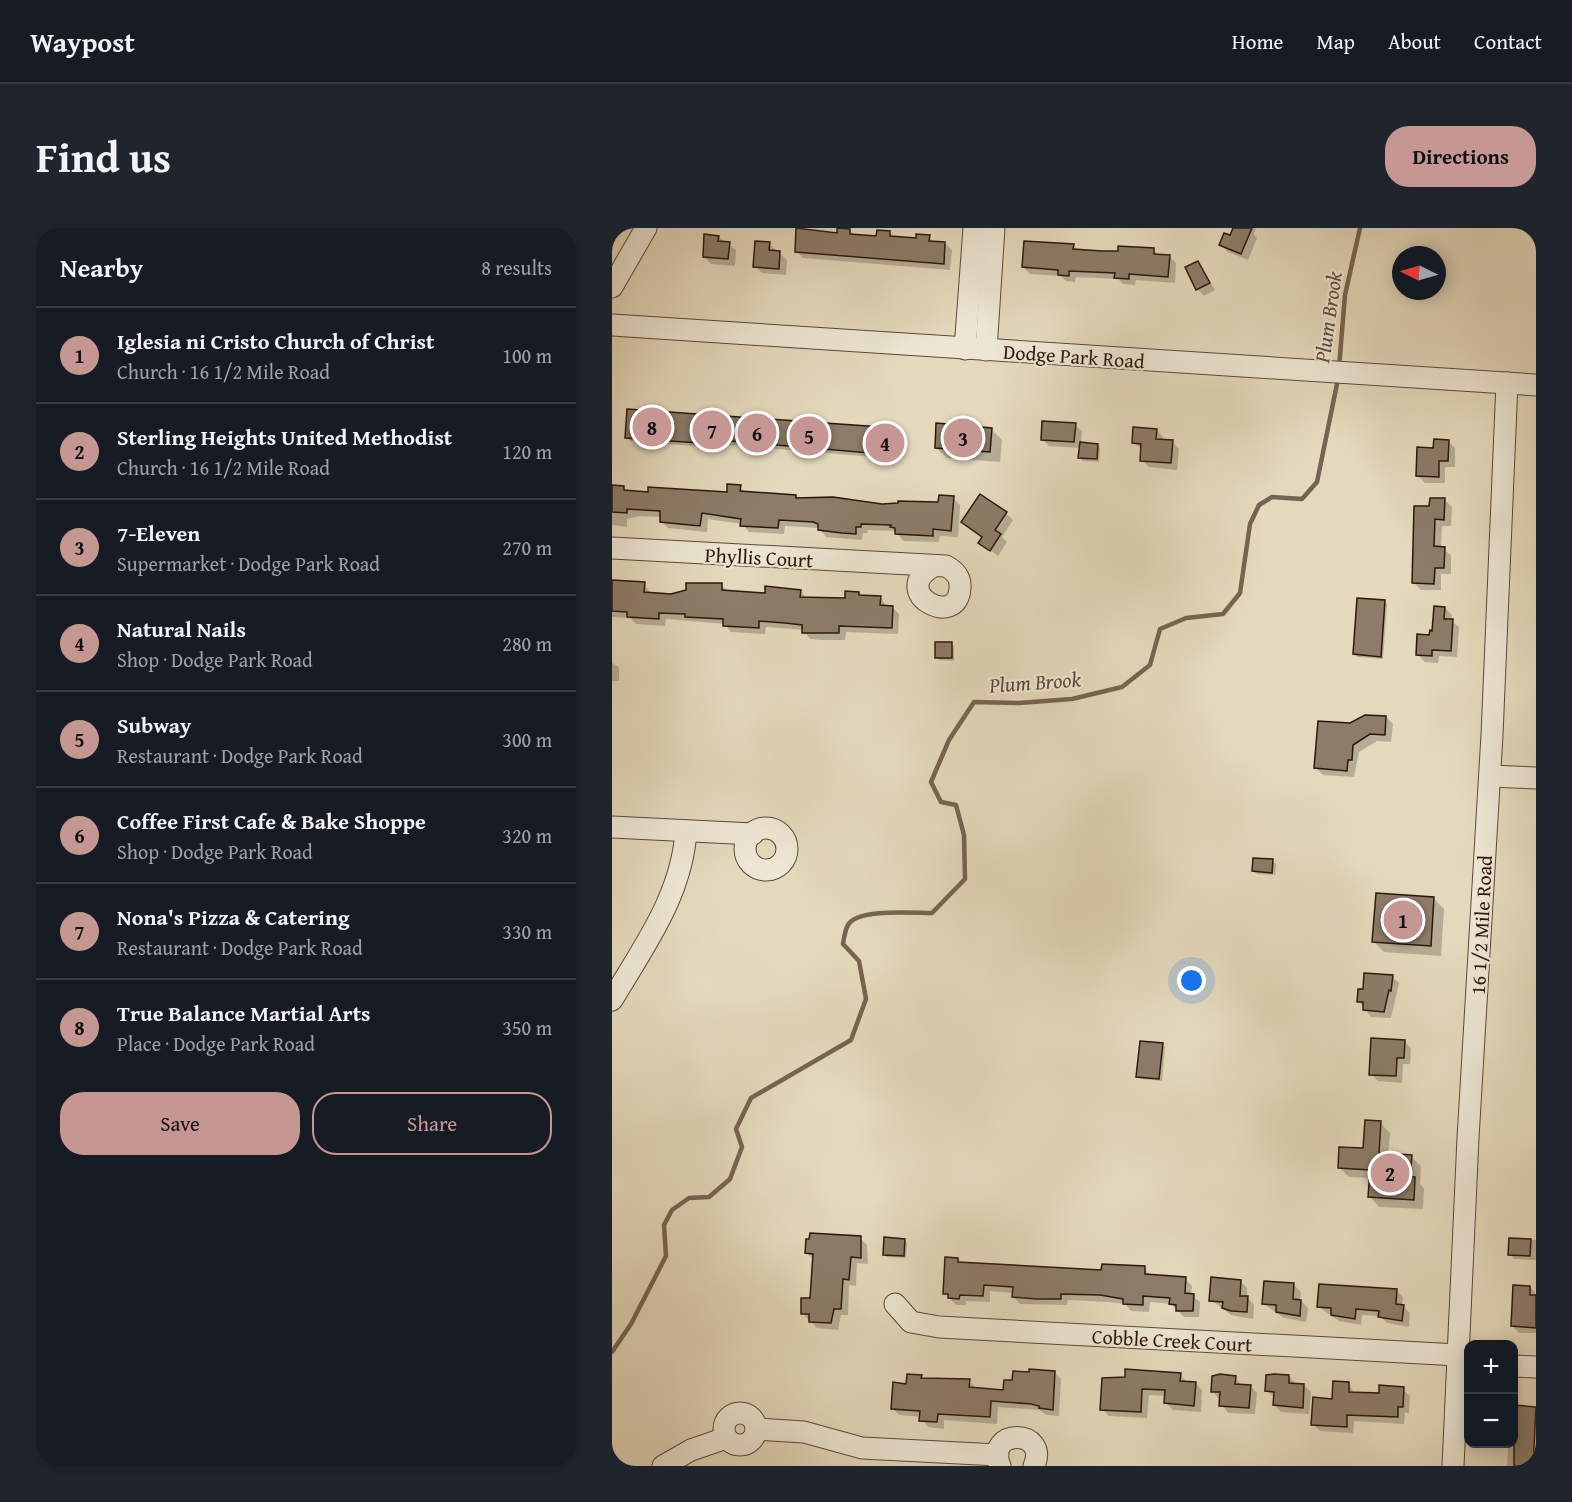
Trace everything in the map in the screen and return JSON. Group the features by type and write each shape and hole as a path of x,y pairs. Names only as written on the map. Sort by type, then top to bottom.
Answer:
{"street":[{"path":"612,287 646,228"},
{"path":"974,228 975,349"},
{"path":"975,349 994,228"},
{"name":"Dodge Park Road","path":"612,325 1536,384"},
{"name":"16 1/2 Mile Road","path":"1453,1466 1461,1360 1508,383"},
{"name":"Phyllis Court","path":"612,548 919,571"},
{"path":"1490,776 1536,778"},
{"path":"612,828 686,831 744,840"},
{"path":"612,1000 675,891 685,851 686,831"},
{"name":"Cobble Creek Court","path":"895,1304 911,1322 939,1327 1461,1360"},
{"path":"1518,1365 1536,1367"},
{"path":"663,1466 691,1450 726,1438 725,1422 738,1413 753,1419 756,1429 804,1432 862,1448 999,1460 1007,1439 1025,1438 1035,1447 1034,1466"}],"building":[{"path":"796,228 837,233 837,228 850,229 850,234 876,236 877,230 890,231 890,236 916,238 916,234 930,235 929,241 945,242 944,264 795,252"},
{"path":"1233,228 1252,228 1241,254 1219,245 1224,233 1230,235"},
{"path":"704,234 719,236 718,241 730,242 728,259 703,257"},
{"path":"755,241 770,242 769,250 780,251 779,269 753,267"},
{"path":"1024,241 1074,244 1073,249 1102,251 1118,251 1118,246 1154,248 1154,254 1170,255 1168,277 1129,274 1129,279 1114,278 1115,273 1069,271 1069,276 1058,275 1058,270 1022,267"},
{"path":"1198,261 1210,283 1196,290 1185,267"},
{"path":"627,409 895,428 893,455 701,439 700,443 625,438"},
{"path":"1042,421 1076,423 1074,442 1041,440"},
{"path":"936,423 992,428 990,452 935,448"},
{"path":"1133,427 1157,429 1156,439 1173,440 1171,463 1140,461 1141,444 1132,443"},
{"path":"1434,439 1449,440 1448,461 1439,461 1439,477 1416,476 1417,447 1433,448"},
{"path":"1080,442 1098,444 1097,459 1078,458"},
{"path":"727,484 741,485 740,491 796,495 796,498 833,497 882,504 898,503 898,501 938,502 939,495 954,496 951,531 933,529 933,536 895,534 895,528 890,527 891,525 861,524 861,527 856,527 856,534 818,530 818,524 813,522 779,520 778,528 740,526 741,519 702,513 700,526 660,522 660,511 627,509 627,513 612,512 612,485 624,486 624,490 648,492 648,487 727,492"},
{"path":"980,494 1007,512 995,530 1001,534 990,551 978,543 982,537 961,522"},
{"path":"1430,498 1445,498 1444,520 1435,519 1434,546 1445,547 1444,568 1435,568 1434,584 1412,583 1414,506 1429,506"},
{"path":"612,580 645,582 644,592 671,594 686,590 686,583 722,583 722,590 765,593 765,586 801,590 800,597 845,598 845,591 859,592 859,595 881,596 880,605 893,606 892,628 839,626 839,633 802,633 802,625 785,623 759,621 759,628 723,626 723,619 685,617 685,614 659,613 659,619 627,617 627,612 612,611"},
{"path":"1357,598 1385,600 1381,657 1353,654"},
{"path":"1434,606 1445,607 1444,619 1453,619 1451,651 1432,650 1432,656 1416,655 1417,634 1429,635 1430,630 1432,631"},
{"path":"935,642 952,642 952,658 935,658"},
{"path":"1365,715 1386,716 1385,735 1370,734 1353,745 1352,760 1348,760 1347,771 1314,768 1318,721 1350,723"},
{"path":"1253,858 1273,859 1272,873 1252,871"},
{"path":"1376,893 1434,897 1431,946 1372,942"},
{"path":"1364,973 1393,975 1391,991 1389,990 1384,1012 1363,1010 1363,1002 1357,1002 1358,989 1363,989"},
{"path":"1371,1038 1405,1040 1404,1058 1397,1058 1396,1076 1369,1075"},
{"path":"1140,1041 1163,1043 1159,1079 1136,1077"},
{"path":"1365,1120 1381,1121 1379,1153 1412,1155 1410,1177 1415,1177 1414,1200 1368,1197 1370,1170 1338,1168 1339,1147 1363,1148"},
{"path":"810,1233 861,1236 861,1258 851,1257 849,1280 843,1279 841,1309 834,1309 831,1323 809,1322 809,1314 801,1314 801,1298 810,1298 813,1254 805,1253 806,1239 809,1239"},
{"path":"884,1237 905,1239 904,1256 883,1255"},
{"path":"1509,1238 1531,1239 1530,1256 1508,1255"},
{"path":"945,1257 958,1258 958,1262 1101,1270 1102,1264 1145,1266 1145,1274 1186,1277 1185,1293 1194,1294 1193,1311 1176,1311 1176,1305 1169,1304 1170,1298 1143,1296 1143,1305 1123,1304 1123,1299 1100,1295 1061,1294 1061,1299 1036,1299 1012,1297 1013,1287 984,1285 983,1296 960,1295 959,1299 948,1298 948,1294 943,1294"},
{"path":"1211,1277 1241,1280 1240,1296 1248,1296 1247,1312 1231,1311 1222,1308 1223,1302 1209,1301"},
{"path":"1264,1281 1294,1283 1293,1299 1301,1300 1300,1316 1276,1312 1276,1305 1262,1304"},
{"path":"1319,1284 1397,1289 1396,1304 1404,1305 1402,1321 1378,1317 1379,1311 1356,1309 1355,1319 1331,1315 1331,1308 1317,1307"},
{"path":"1513,1285 1530,1286 1530,1295 1536,1295 1536,1328 1511,1326"},
{"path":"1029,1369 1055,1371 1053,1410 1031,1404 991,1401 990,1417 938,1414 937,1422 919,1421 920,1411 891,1409 893,1382 906,1384 907,1374 922,1375 921,1378 970,1379 969,1387 1003,1390 1004,1380 1012,1380 1013,1371 1029,1372"},
{"path":"1125,1369 1181,1373 1180,1381 1196,1382 1194,1406 1164,1403 1165,1390 1142,1389 1141,1412 1100,1410 1102,1378 1125,1377"},
{"path":"1220,1374 1236,1376 1235,1384 1251,1385 1249,1408 1219,1406 1220,1392 1211,1392 1212,1376"},
{"path":"1266,1375 1289,1375 1289,1383 1304,1384 1303,1408 1273,1405 1274,1392 1265,1391"},
{"path":"1333,1381 1349,1382 1349,1392 1379,1393 1379,1385 1404,1387 1403,1407 1398,1407 1398,1417 1347,1415 1347,1427 1311,1425 1313,1397 1332,1399"},
{"path":"1518,1405 1536,1407 1533,1466 1514,1466 1514,1448 1518,1448"}],"waterway":[{"name":"Plum Brook","path":"1339,368 1345,295 1360,228"},
{"name":"Plum Brook","path":"612,1352 631,1324 666,1256 664,1225 672,1210 689,1198 709,1197 730,1179 742,1147 736,1129 751,1098 851,1040 866,999 859,961 843,944 848,925 862,916 874,914 932,913 965,879 964,835 956,805 941,802 931,782 949,740 974,702 1019,703 1072,699 1122,687 1150,665 1160,629 1186,618 1223,614 1240,593 1250,524 1259,505 1272,497 1302,499 1317,482 1338,379"}],"place":[{"name":"True Balance Martial Arts","path":"652,427"},
{"name":"Nona's Pizza & Catering","path":"712,430"},
{"name":"Coffee First Cafe & Bake Shoppe","path":"757,433"},
{"name":"Subway","path":"809,436"},
{"name":"7-Eleven","path":"963,438"},
{"name":"Natural Nails","path":"885,443"},
{"name":"Iglesia ni Cristo Church of Christ","path":"1403,920"},
{"name":"Sterling Heights United Methodist","path":"1390,1173"}]}
